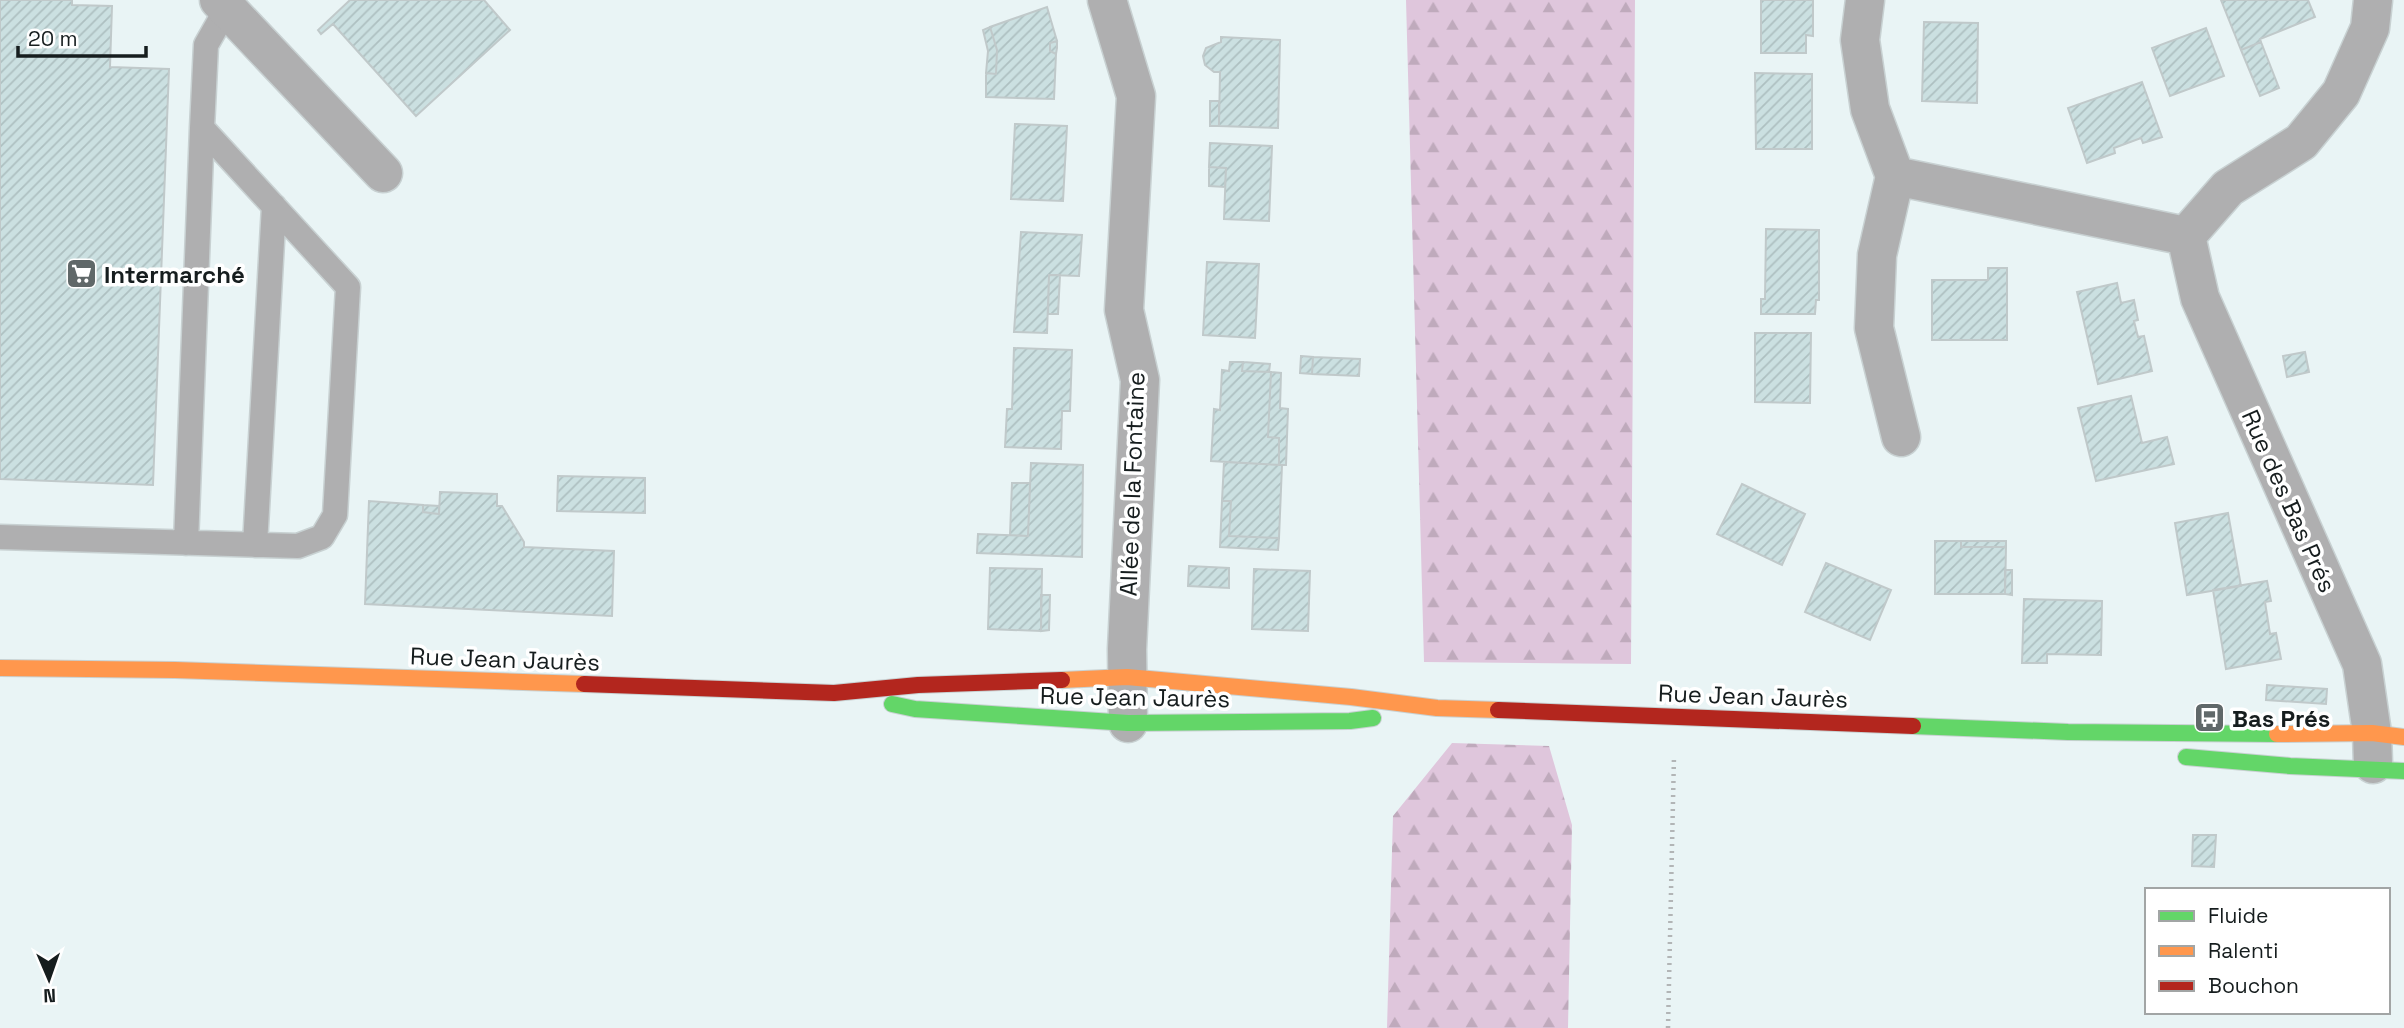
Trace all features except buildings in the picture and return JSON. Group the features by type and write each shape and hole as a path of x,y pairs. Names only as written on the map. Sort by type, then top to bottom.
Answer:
{"street":[{"name":"Allée de la Fontaine","path":"1107,0 1136,96 1124,310 1140,380 1126,677 1128,723"},
{"path":"1865,0 1860,40 1871,109 1895,176 1877,255 1874,328 1901,436"},
{"path":"1895,176 2186,236 2228,188 2301,142 2341,93 2370,28 2373,0"},
{"path":"223,4 383,173"},
{"name":"Rue des Bas Prés","path":"2186,236 2200,298 2362,664 2388,753"},
{"name":"Rue Jean Jaurès","path":"54,653 175,670"},
{"name":"Rue Jean Jaurès","path":"0,668 175,670 834,693 918,685 1126,677 1351,697 1437,708 2068,732 2221,735 2388,753"},
{"name":"Rue Jean Jaurès","path":"834,693 915,709 1128,723 1350,721 1437,708"},
{"name":"Rue Jean Jaurès","path":"2068,732 2146,750"},
{"path":"2172,755 2290,766 2388,753"}],"lane":[{"path":"186,543 206,45 223,4"},
{"path":"0,537 298,546 322,537 335,516 348,287 202,128"},
{"path":"255,545 274,206"}],"path":[{"path":"1668,1028 1674,716"}],"green space":[{"path":"1406,0 1635,0 1631,664 1424,662"},
{"path":"1452,743 1549,746 1572,825 1568,1028 1387,1028 1393,816"}],"traffic: fast":[{"path":"892,704 915,709 1128,723 1350,721 1373,718"},
{"path":"1913,726 2068,732 2277,734"},
{"path":"2186,757 2290,766 2404,771"}],"traffic: slow":[{"path":"0,668 175,670 584,684"},
{"path":"1062,680 1127,677 1351,697 1437,708 1498,710"},
{"path":"2277,734 2372,733 2404,737"}],"traffic: jam":[{"path":"584,684 834,693 918,685 1062,680"},
{"path":"1498,710 1913,726"}],"place":[{"name":"Intermarché","path":"81,274"},
{"name":"Bas Prés","path":"2209,718"}]}
